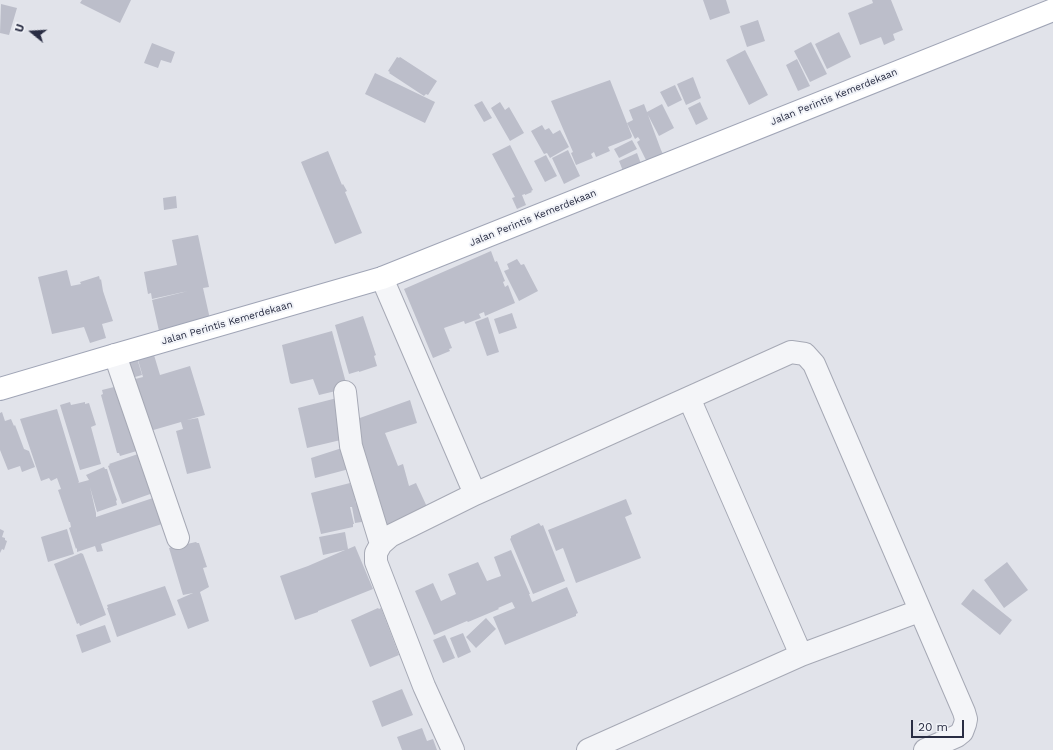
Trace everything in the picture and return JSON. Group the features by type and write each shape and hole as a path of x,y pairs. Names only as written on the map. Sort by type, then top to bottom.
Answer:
{"main road":[{"name":"Jalan Perintis Kemerdekaan","path":"0,389 382,278 1053,10"}],"street":[{"path":"382,278 474,494"},
{"path":"453,750 424,686 376,562 376,553 381,544 390,536 474,494 791,352 805,354 814,364 966,719 962,732 957,736 925,750"},
{"path":"115,355 178,538"},
{"path":"345,392 352,446 381,544"},
{"path":"689,398 801,655"},
{"path":"588,750 801,655 919,611"}],"building":[{"path":"82,0 131,0 120,23 80,3"},
{"path":"703,0 726,0 730,13 710,20"},
{"path":"872,0 891,0 903,30 893,34 895,40 884,45 881,37 860,45 848,13 873,3"},
{"path":"1,4 17,8 9,35 0,33"},
{"path":"758,20 765,41 747,47 740,26"},
{"path":"839,32 851,57 827,69 815,44"},
{"path":"811,42 827,74 810,82 794,51"},
{"path":"152,43 175,52 171,63 161,60 158,68 144,63"},
{"path":"745,50 768,95 749,105 726,60"},
{"path":"397,57 400,57 437,81 428,95 426,94 424,96 389,73 390,72 388,71"},
{"path":"797,59 810,86 798,91 786,65"},
{"path":"375,73 435,102 425,123 365,94"},
{"path":"693,77 701,98 686,105 677,84"},
{"path":"610,80 632,136 631,138 608,147 610,151 596,157 594,152 591,154 593,158 576,165 571,153 573,152 551,101"},
{"path":"675,85 682,100 668,107 660,92"},
{"path":"482,101 492,118 484,122 474,105"},
{"path":"500,102 505,110 509,107 524,133 510,141 491,108"},
{"path":"700,102 708,119 696,125 688,108"},
{"path":"644,104 647,112 662,104 674,128 659,136 648,115 665,158 649,166 637,142 640,140 638,137 635,139 627,123 633,120 629,110"},
{"path":"542,125 545,130 549,128 553,134 560,130 569,147 550,158 547,153 544,154 531,131"},
{"path":"632,140 637,149 619,158 614,149"},
{"path":"510,145 533,190 531,191 532,192 522,195 526,205 517,209 512,198 515,197 492,154"},
{"path":"568,150 580,176 564,184 552,158"},
{"path":"328,151 342,185 343,184 347,191 345,192 362,233 335,244 301,162"},
{"path":"637,153 643,169 625,176 619,161"},
{"path":"546,155 557,176 545,182 534,161"},
{"path":"176,196 177,208 164,210 163,198"},
{"path":"198,235 209,287 203,288 210,319 159,331 152,300 188,291 152,299 151,293 148,294 144,272 177,265 172,240"},
{"path":"491,251 495,262 497,261 505,281 503,282 505,287 508,285 515,303 485,316 484,312 479,314 481,318 465,324 464,321 444,328 452,348 449,349 450,351 433,358 404,289"},
{"path":"517,259 521,265 524,264 538,291 519,301 504,271 509,269 507,264"},
{"path":"67,270 71,286 81,284 80,282 99,276 100,280 101,279 103,291 113,321 102,324 106,338 90,343 84,327 52,334 38,277"},
{"path":"512,313 517,328 499,334 494,319"},
{"path":"363,316 376,355 374,356 377,366 349,374 335,325"},
{"path":"488,317 499,352 487,356 475,322"},
{"path":"332,331 346,383 344,389 319,395 313,379 292,384 290,383 282,345"},
{"path":"154,355 160,375 190,366 205,415 187,420 198,418 211,468 187,474 176,431 183,429 181,422 150,431 135,379 143,377 138,360"},
{"path":"137,358 142,375 128,379 122,362"},
{"path":"122,385 140,450 120,456 119,453 117,453 101,395 103,394 102,390"},
{"path":"337,398 345,439 307,448 298,408"},
{"path":"410,400 417,423 385,433 398,466 403,464 409,486 416,483 428,509 385,530 377,502 380,500 366,471 357,419"},
{"path":"70,402 71,405 85,402 85,404 89,403 96,425 91,427 101,464 80,470 60,405"},
{"path":"57,409 79,482 78,483 89,480 86,475 104,467 107,469 117,500 117,505 97,512 90,487 96,517 156,497 165,523 101,544 103,551 97,552 95,546 77,552 77,548 76,549 69,528 71,527 70,522 58,490 61,489 57,478 51,481 49,478 41,481 20,419"},
{"path":"2,412 5,421 11,419 14,426 15,425 24,449 29,451 35,467 22,472 20,466 8,470 0,450 0,413"},
{"path":"342,448 353,468 315,478 311,458"},
{"path":"138,454 153,493 122,504 108,466 110,465 109,464"},
{"path":"350,483 350,485 352,484 356,504 363,502 368,521 355,523 352,507 350,507 354,524 353,527 321,534 311,493"},
{"path":"626,499 632,514 625,517 641,558 576,583 563,548 556,551 548,530"},
{"path":"539,523 541,526 543,525 565,581 533,594 510,539 511,536"},
{"path":"0,529 4,531 2,537 7,541 4,550 2,549 0,553"},
{"path":"67,529 74,554 48,562 41,537"},
{"path":"345,532 348,549 355,546 373,589 295,620 280,576 345,550 323,555 319,537"},
{"path":"196,542 199,543 207,567 203,568 209,587 200,592 209,621 188,629 177,600 193,593 183,595 169,548"},
{"path":"511,550 532,602 567,587 578,613 576,616 505,645 493,617 515,608 512,602 498,608 499,609 434,635 415,591 433,583 441,601 456,594 448,574 478,562 487,581 501,576 494,557"},
{"path":"81,553 83,554 106,615 80,626 79,623 77,624 54,564"},
{"path":"1007,562 1028,590 1004,608 984,580"},
{"path":"165,586 176,615 117,637 107,605"},
{"path":"973,589 1012,620 1000,635 961,604"},
{"path":"381,608 399,655 370,667 351,620"},
{"path":"486,618 496,629 476,648 466,637"},
{"path":"105,625 111,642 82,653 76,635"},
{"path":"463,633 471,652 458,658 450,638"},
{"path":"445,635 455,658 443,663 433,640"},
{"path":"402,689 413,715 382,727 372,701"},
{"path":"422,728 427,741 433,739 437,750 402,750 397,737"}]}
